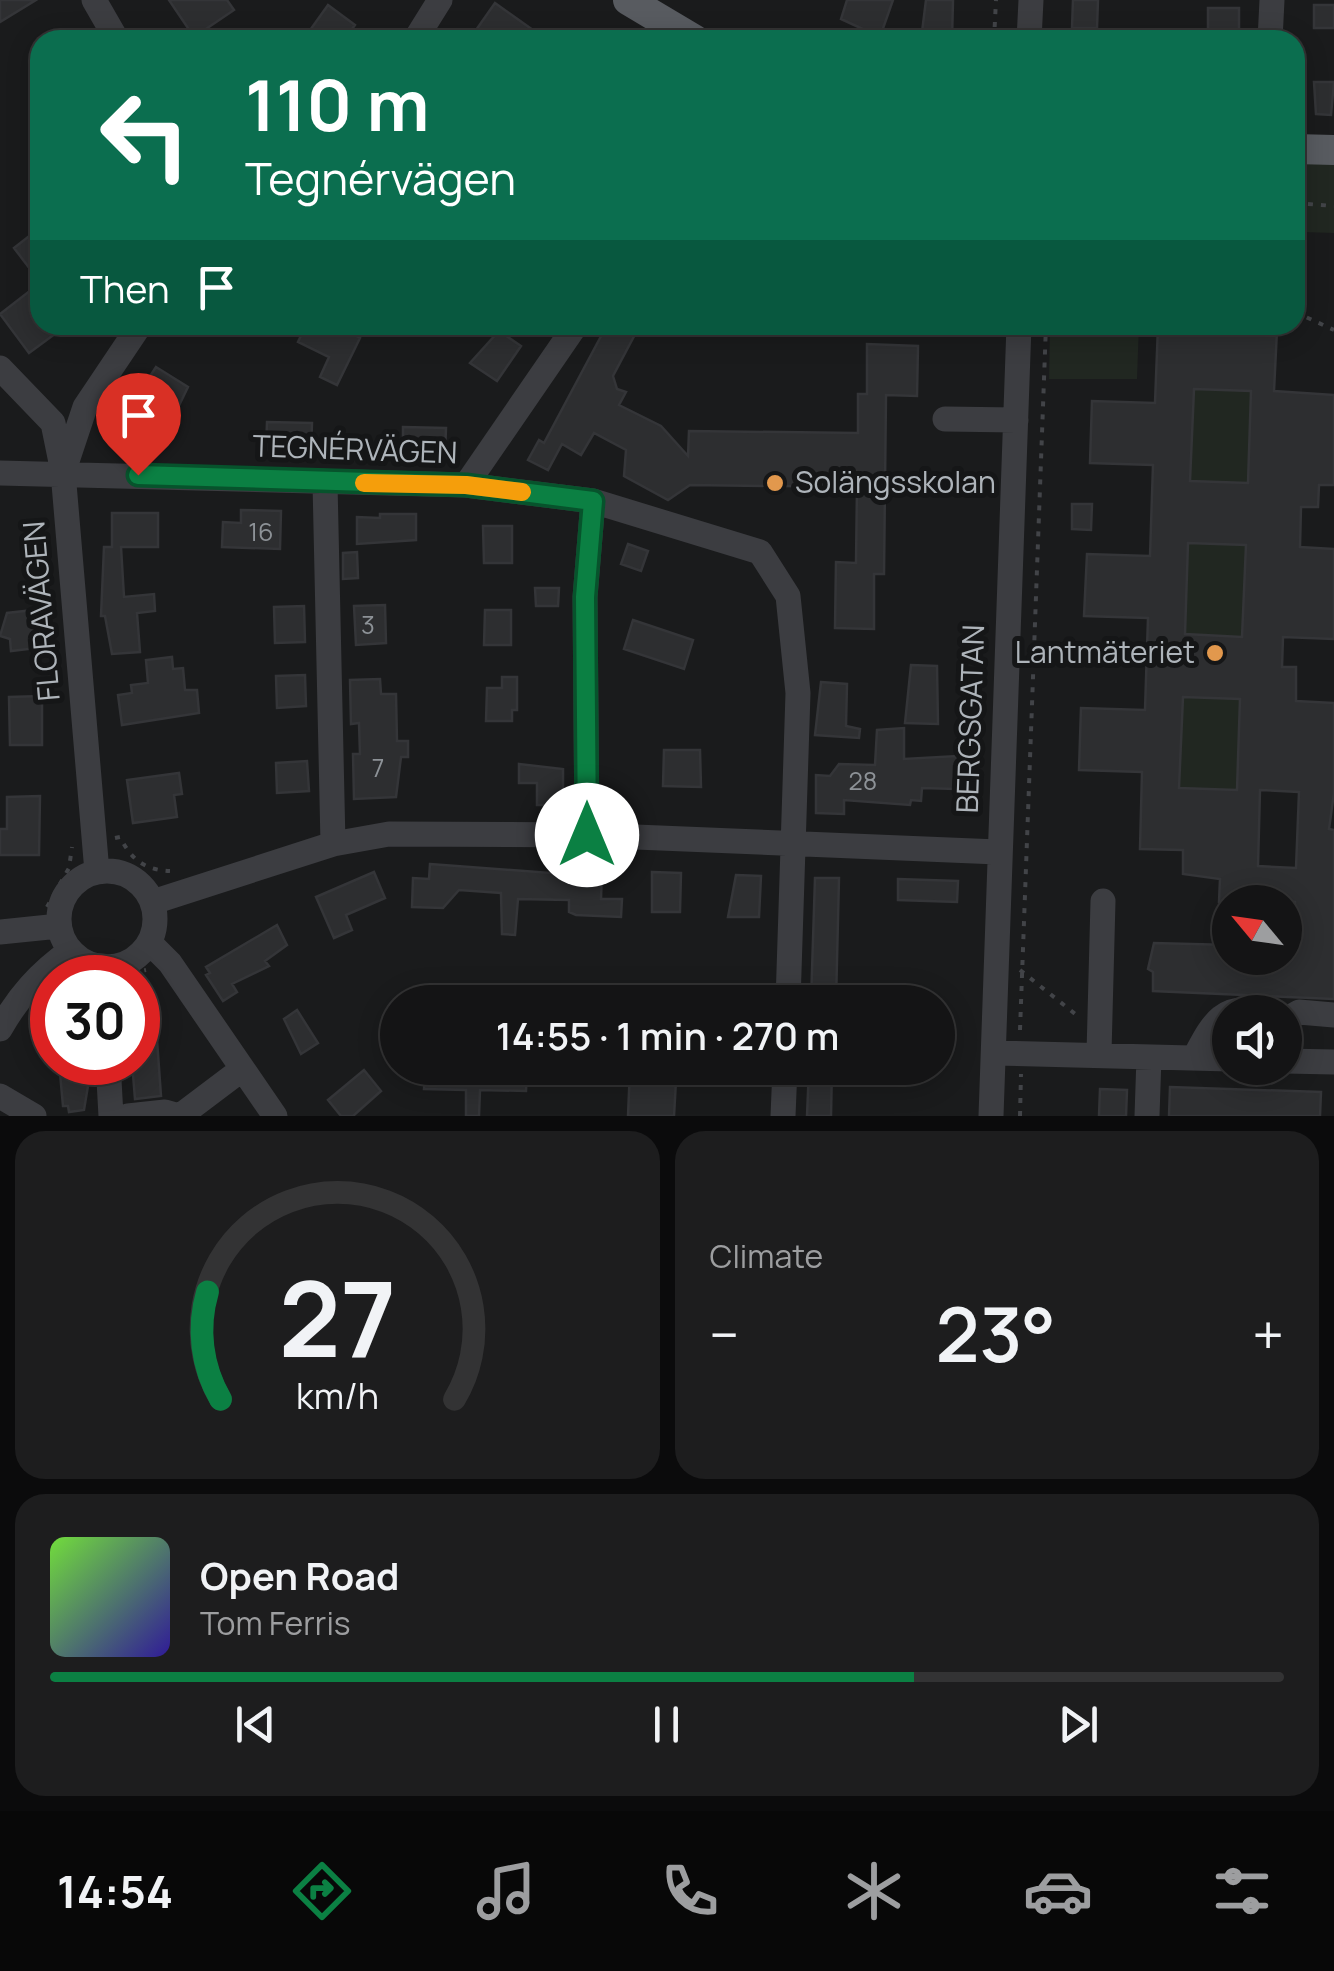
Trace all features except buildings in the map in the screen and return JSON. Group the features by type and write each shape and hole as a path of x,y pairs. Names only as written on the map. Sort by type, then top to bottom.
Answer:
{"main road":[{"path":"628,0 678,30"},
{"path":"1305,149 1334,150"}],"street":[{"path":"94,0 111,30"},
{"path":"421,30 440,0"},
{"path":"1030,0 1030,30"},
{"path":"1270,30 1272,0"},
{"path":"64,472 85,407 133,335"},
{"path":"466,485 569,335"},
{"name":"BERGSGATAN","path":"991,1116 1019,335"},
{"name":"FLORAVÄGEN","path":"0,368 54,422 64,472 97,872"},
{"path":"946,419 1016,420"},
{"name":"TEGNÉRVÄGEN","path":"0,473 466,485 593,501 760,552 788,596 798,693 789,985"},
{"path":"326,483 333,844"},
{"path":"587,835 585,597 593,501"},
{"path":"153,902 333,844 389,834 587,835 998,852"},
{"path":"76,955 70,951 59,926 64,898 84,877 97,872 124,874 146,890 153,902 156,916 150,943 137,955"},
{"path":"1099,1043 1103,901"},
{"path":"0,932 59,926"},
{"path":"150,943 170,964 275,1116"},
{"path":"0,1029 16,999 41,972 70,951"},
{"path":"1302,1012 1334,1015"},
{"path":"1194,1058 1212,1025"},
{"path":"994,1053 1099,1043 1149,1057 1212,1058"},
{"path":"1147,1116 1149,1057"},
{"path":"1302,1059 1334,1062"},
{"path":"128,1116 166,1112 180,1116 242,1070"},
{"path":"109,1085 111,1116"},
{"path":"782,1116 784,1085"},
{"path":"0,1096 34,1116"}],"path":[{"path":"994,30 996,0"},
{"path":"1305,203 1334,206"},
{"path":"1305,315 1334,330"},
{"path":"1020,1030 1046,335"},
{"path":"160,966 170,964"},
{"path":"1022,970 1099,1043"}],"shaded area":[{"path":"1305,163 1334,164 1334,233 1305,232"},
{"path":"1050,335 1139,335 1137,379 1049,379"},
{"path":"1179,389 1251,391 1248,483 1175,480 1191,466 1193,405"},
{"path":"1173,543 1246,545 1242,637 1170,634 1186,619 1188,558"},
{"path":"1168,696 1240,699 1237,790 1165,788 1180,773 1182,712"}],"slow traffic":[{"path":"364,483 466,485 522,492"}],"place":[{"name":"Solängsskolan","path":"775,483"},
{"name":"Lantmäteriet","path":"1215,653"}],"route":[{"path":"138,475 466,485 593,501 585,597 587,835"}]}
